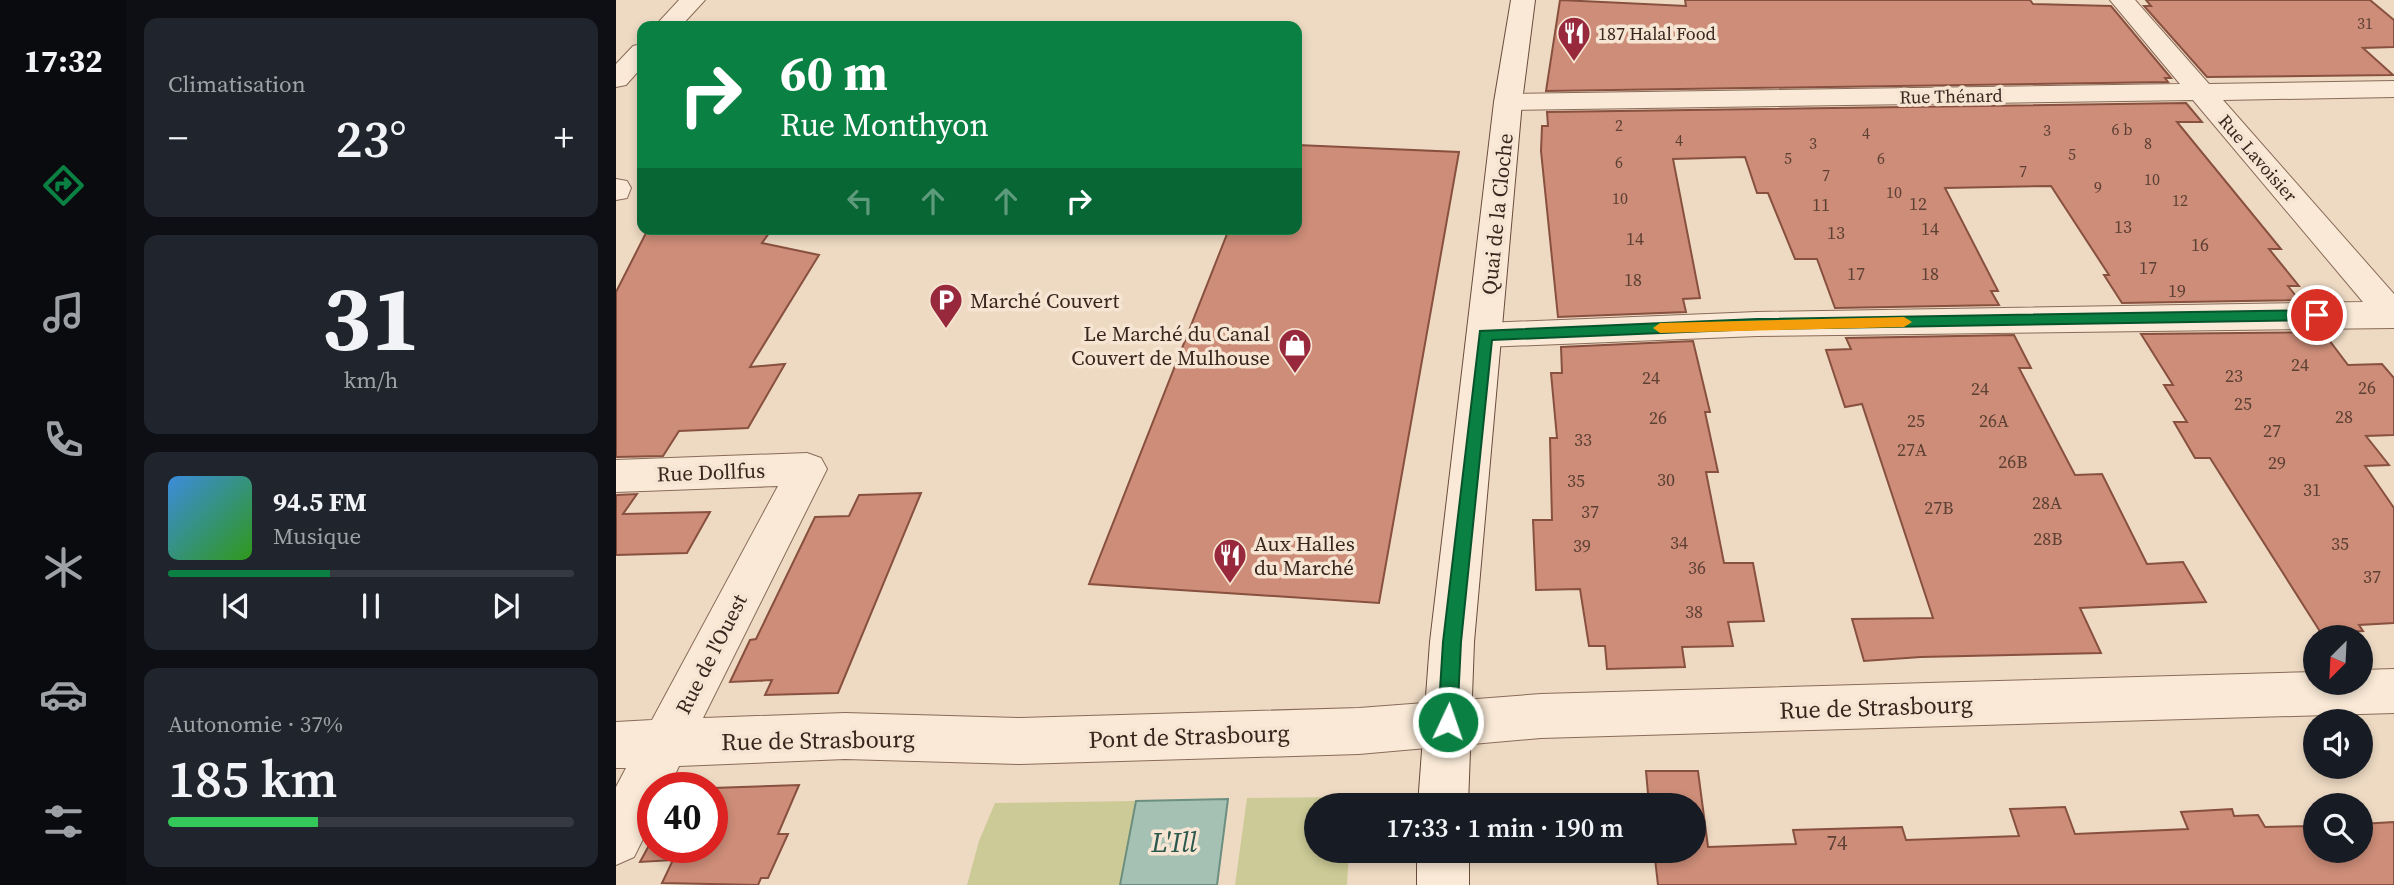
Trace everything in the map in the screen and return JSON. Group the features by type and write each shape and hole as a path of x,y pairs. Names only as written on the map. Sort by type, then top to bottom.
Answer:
{"street":[{"path":"672,21 692,0"},
{"name":"Quai de la Cloche","path":"1444,793 1452,642 1508,102 1523,0"},
{"name":"Rue Lavoisier","path":"2122,0 2393,315"},
{"path":"616,79 637,57"},
{"name":"Rue Thénard","path":"1508,102 2394,89"},
{"path":"1485,335 1771,324 2393,315"},
{"name":"Rue Dollfus","path":"616,476 807,469"},
{"name":"Rue de l'Ouest","path":"616,839 807,469"},
{"name":"Rue de Strasbourg","path":"1359,731 1541,716 2394,691"},
{"name":"Pont de Strasbourg","path":"1020,741 1359,731"},
{"name":"Rue de Strasbourg","path":"616,745 845,736 1020,741"},
{"path":"1443,863 1443,885"}],"shaded area":[{"path":"1304,797 1304,863 1348,863 1347,885 1235,885 1247,798"},
{"path":"1136,801 1120,885 967,885 979,841 995,803"}],"water":[{"name":"L'Ill","path":"1228,799 1217,885 1120,885 1136,801"}],"building":[{"path":"1560,0 1686,6 1685,0 2030,0 2033,4 2111,6 2171,78 2165,78 2168,82 1546,91"},
{"path":"2146,0 2370,0 2394,20 2394,47 2363,48 2393,75 2207,77 2144,6 2151,6"},
{"path":"2186,103 2202,122 2177,122 2281,249 2269,249 2299,286 2288,286 2299,300 2122,303 2104,275 2109,275 2051,186 1945,188 1998,291 1991,291 1999,305 1835,308 1817,259 1795,259 1768,193 1757,193 1745,157 1673,159 1700,298 1683,299 1686,312 1558,317 1541,151 1542,126 1548,126 1547,112"},
{"name":"Le Marché du Canal Couvert de Mulhouse","path":"1302,145 1459,152 1379,603 1089,584 1227,235 1302,235"},
{"path":"645,235 768,235 762,243 819,255 750,367 785,364 748,428 679,431 663,456 616,457 616,292"},
{"path":"2323,332 2348,365 2382,364 2394,378 2394,435 2366,436 2389,465 2365,466 2394,508 2394,623 2316,625 2210,458 2195,458 2174,422 2187,422 2164,385 2173,385 2141,334"},
{"path":"2014,335 2031,368 2019,368 2075,475 2102,474 2147,564 2183,562 2206,602 2080,608 2101,653 1864,661 1852,619 1933,618 1862,404 1845,407 1826,350 1851,349 1846,338"},
{"path":"1693,341 1710,412 1705,412 1718,472 1706,472 1724,563 1753,563 1764,621 1728,622 1733,646 1682,647 1685,667 1607,669 1605,646 1589,646 1580,589 1536,590 1533,520 1552,520 1550,438 1557,438 1551,373 1562,373 1561,347"},
{"path":"921,493 838,693 765,695 772,680 730,682 750,640 756,639 815,517 849,516 859,495"},
{"path":"637,494 623,514 710,512 687,553 616,555 616,495"},
{"path":"1646,771 1698,771 1701,793 1648,793"},
{"path":"799,785 778,834 788,834 768,878 761,878 758,885 662,883 672,863 728,863 728,787"},
{"path":"2065,807 2075,834 2188,829 2181,812 2232,809 2234,816 2258,815 2265,827 2303,826 2303,863 2373,863 2373,823 2394,822 2394,885 1658,885 1655,863 1706,863 1706,832 1708,847 1796,844 1793,830 1902,827 1906,840 2019,836 2010,809"}],"slow traffic":[{"path":"1660,328 1904,322"}],"place":[{"name":"187 Halal Food","path":"1574,63"},
{"name":"Marché Couvert","path":"946,330"},
{"name":"Le Marché du Canal Couvert de Mulhouse","path":"1295,375"},
{"name":"Aux Halles du Marché","path":"1230,585"}],"route":[{"path":"1448,722 1452,642 1485,335 1757,324 2317,315"}]}
